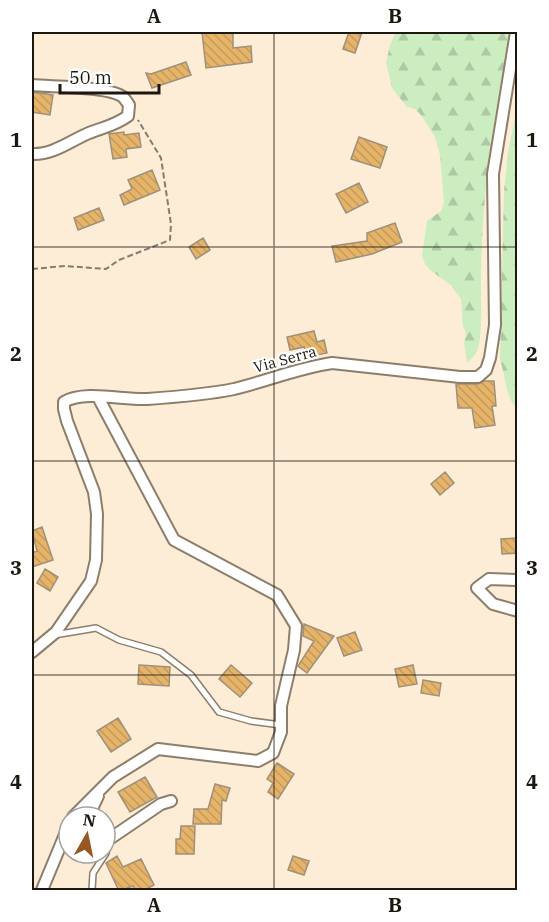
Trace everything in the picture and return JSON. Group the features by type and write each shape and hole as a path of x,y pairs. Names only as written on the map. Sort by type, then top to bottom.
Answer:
{"street":[{"name":"Via Serra","path":"32,652 53,636 91,581 96,560 98,538 94,492 67,421 64,402 70,399 98,397 143,399 205,393 234,388 332,363 460,377 478,377 486,370 495,325 493,174 516,32"},
{"path":"32,85 108,92 122,97 129,105 128,116 116,125 91,133 53,151 32,154"},
{"path":"85,805 113,777 158,749 258,761 273,753 281,732 281,706 294,650 296,626 277,595 174,540 98,397"},
{"path":"518,579 489,579 477,588 493,604 518,611"},
{"path":"94,805 102,788"},
{"path":"117,834 160,804 171,801"},
{"path":"42,891 57,854"}],"lane":[{"path":"53,636 96,628 118,640 161,652 191,675 219,712 251,721 281,724"},
{"path":"92,891 93,873 98,865"}],"path":[{"path":"32,269 65,266 106,269 119,260 170,240 171,224 161,158 129,105"}],"green space":[{"path":"396,32 512,32 499,95 486,189 480,339 476,353 467,363 461,299 452,286 430,270 422,256 427,221 441,211 444,203 440,155 435,137 421,115 415,109 407,107 392,88 386,62"},
{"path":"517,107 517,410 508,392 500,360 504,191 508,152"}],"building":[{"path":"202,32 233,32 233,48 251,46 252,62 206,68"},
{"path":"349,32 362,32 355,53 343,49"},
{"path":"186,62 191,75 152,88 146,73 151,74"},
{"path":"32,92 53,95 50,115 32,112"},
{"path":"124,132 124,135 139,133 141,147 126,149 127,157 113,159 109,134"},
{"path":"359,137 387,147 380,168 351,159"},
{"path":"152,170 160,190 124,205 120,195 132,189 128,180"},
{"path":"359,183 368,202 346,213 336,194"},
{"path":"99,208 104,220 78,230 74,218"},
{"path":"395,223 402,242 372,254 336,262 332,246 367,241 367,233"},
{"path":"203,238 210,250 196,259 189,247"},
{"path":"314,331 317,342 324,340 327,353 307,357 304,347 290,350 287,337"},
{"path":"484,381 494,381 496,406 492,406 495,425 475,428 472,408 458,408 456,384 478,384"},
{"path":"445,472 454,483 440,495 431,484"},
{"path":"42,527 53,560 32,567 32,553 37,551 32,531"},
{"path":"518,538 518,553 502,554 501,539"},
{"path":"45,569 58,577 50,591 37,583"},
{"path":"304,624 334,636 307,673 298,666 314,641 303,636"},
{"path":"355,632 362,650 344,656 337,638"},
{"path":"139,665 170,667 169,686 138,684"},
{"path":"231,665 252,683 240,697 219,679"},
{"path":"413,665 417,684 399,687 395,669"},
{"path":"423,680 441,683 439,696 421,693"},
{"path":"118,718 131,739 111,752 97,731"},
{"path":"277,763 294,774 278,799 268,792 273,783 267,779"},
{"path":"145,777 157,797 130,812 118,792"},
{"path":"215,784 230,788 226,801 222,800 221,824 193,824 194,809 208,809"},
{"path":"181,826 195,826 194,854 176,854 176,839 180,839"},
{"path":"117,856 123,867 141,859 154,885 143,891 135,891 133,886 119,891 107,865 117,865"},
{"path":"293,856 309,861 304,875 288,870"}]}
